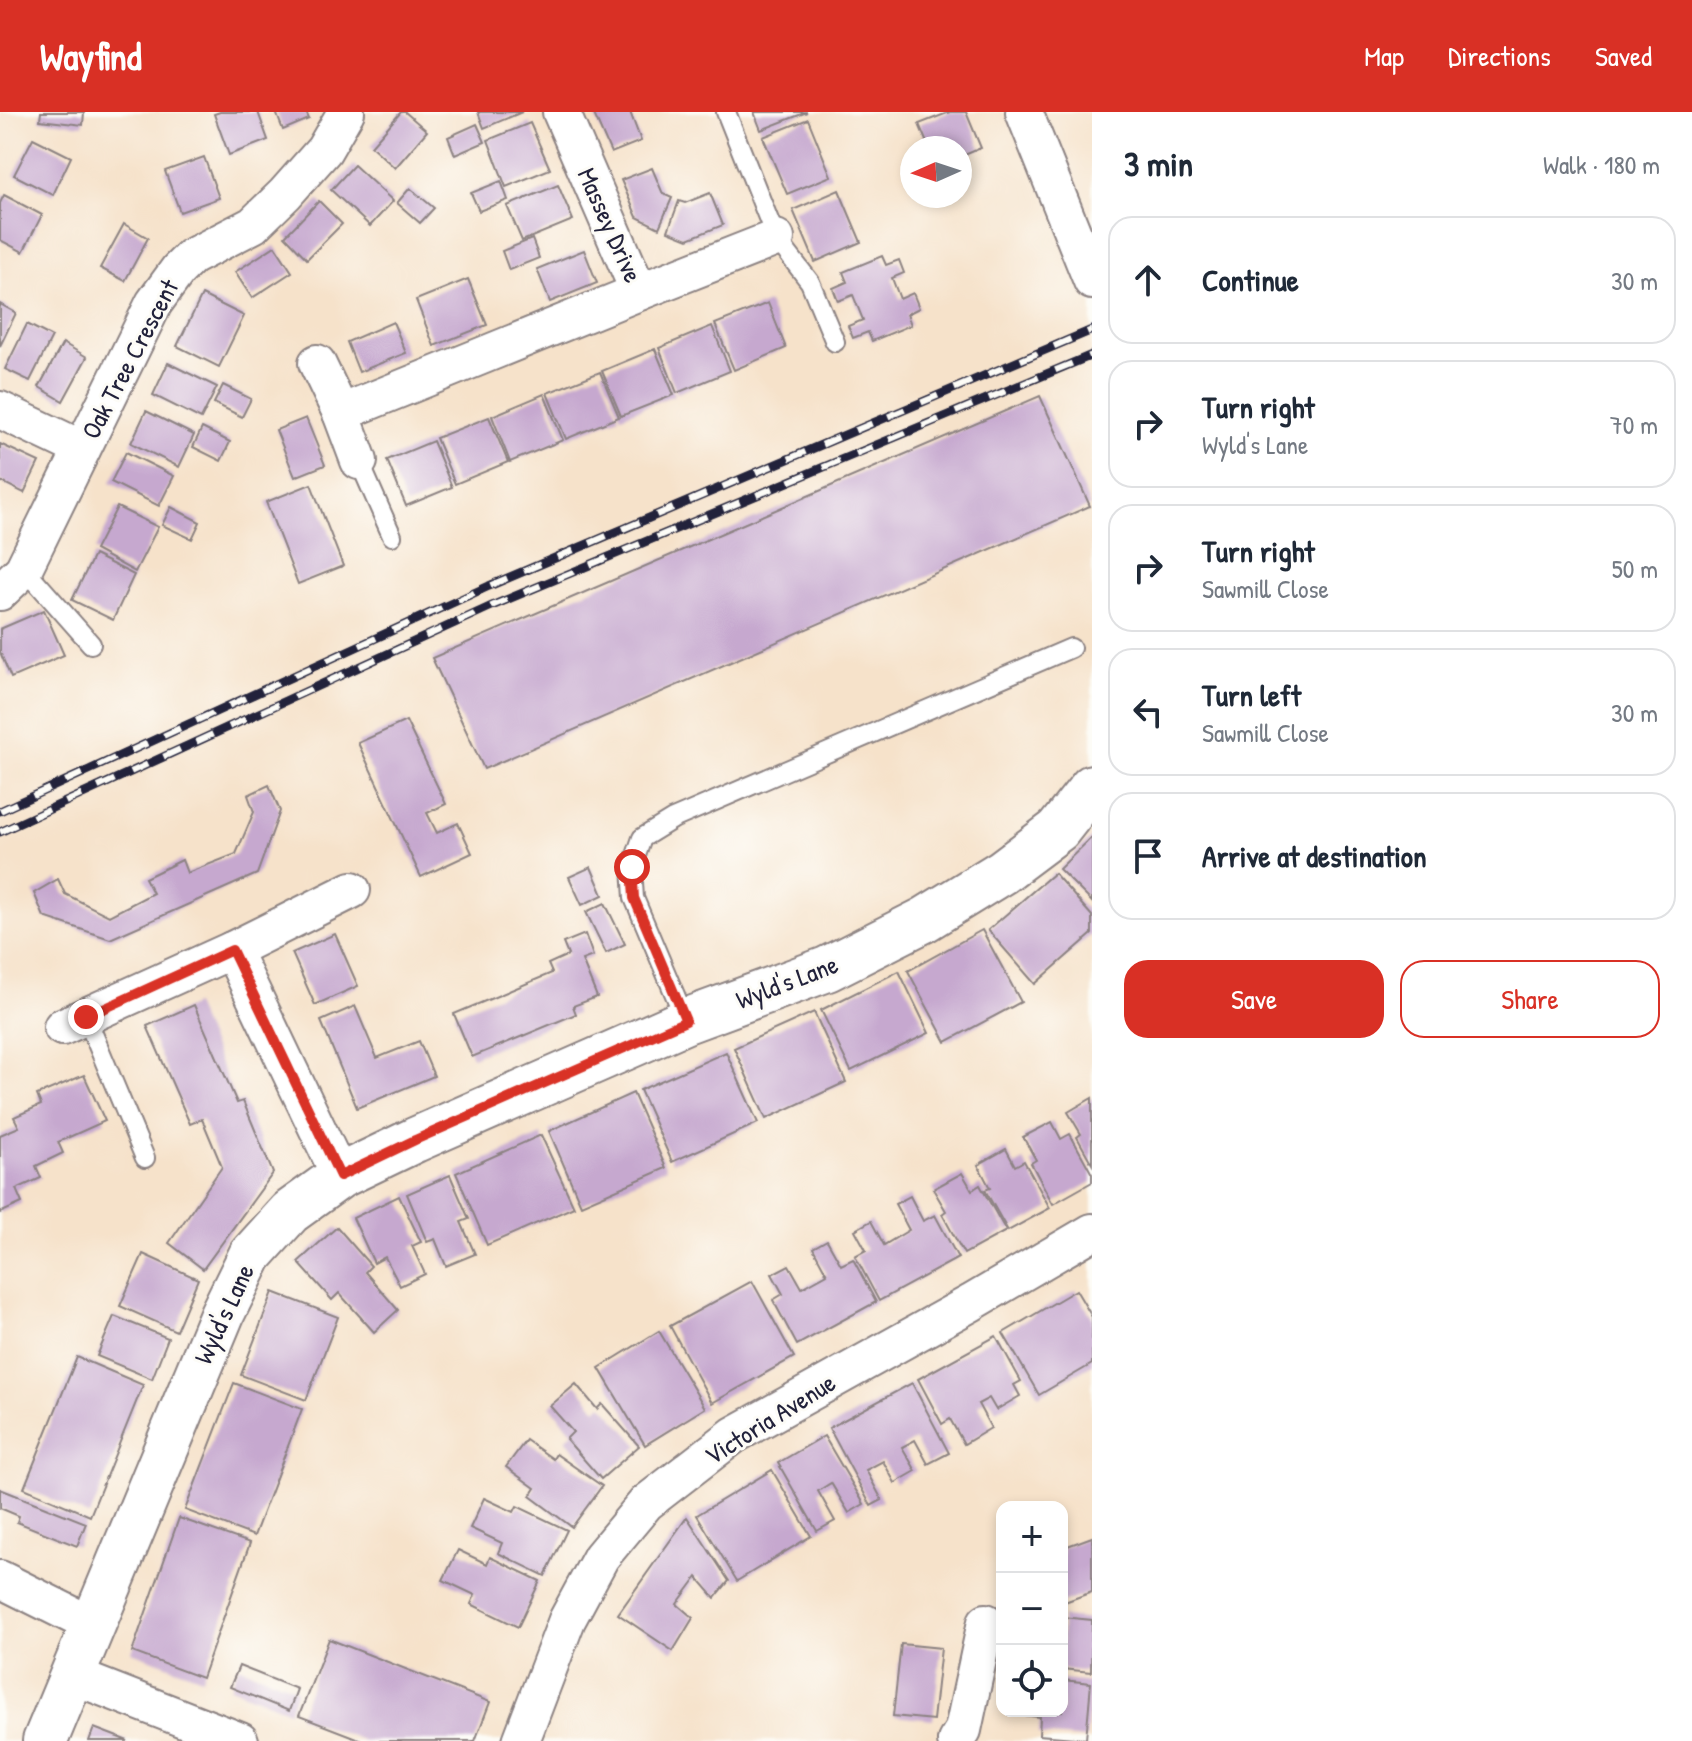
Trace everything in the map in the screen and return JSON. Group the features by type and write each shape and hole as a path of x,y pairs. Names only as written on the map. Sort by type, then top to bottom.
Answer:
{"main road":[{"name":"Wyld's Lane","path":"45,1741 222,1314 251,1255 290,1212 340,1176 429,1134 686,1021 827,969 924,920 1002,872 1058,830 1092,787"}],"street":[{"name":"Oak Tree Crescent","path":"0,410 82,449 154,303 178,270 191,257 253,225 324,150 346,112"},
{"name":"Massey Drive","path":"561,112 639,292 776,238"},
{"path":"1024,112 1088,270"},
{"path":"341,413 639,292"},
{"path":"317,363 359,461"},
{"path":"12,580 82,449"},
{"path":"74,1022 232,950 352,890"},
{"path":"232,950 340,1176"},
{"name":"Victoria Avenue","path":"521,1741 567,1620 601,1557 646,1503 734,1435 1092,1232"},
{"path":"0,1579 92,1625"},
{"path":"956,1741 963,1730 986,1622"},
{"path":"71,1675 240,1741"}],"lane":[{"path":"726,112 776,238 810,282 835,342"},
{"path":"359,461 392,536"},
{"path":"12,580 91,644"},
{"path":"686,1021 634,898 632,867 642,838 673,819 1071,648"},
{"path":"74,1022 145,1158"}],"building":[{"path":"41,112 84,112 83,125 40,120"},
{"path":"258,112 268,140 229,155 214,114"},
{"path":"276,112 306,112 309,119 283,130"},
{"path":"401,112 427,131 395,168 371,146"},
{"path":"478,112 522,112 484,128"},
{"path":"593,112 630,112 641,141 611,153"},
{"path":"754,112 807,112 761,130"},
{"path":"950,112 966,112 981,148 972,152 972,136 924,136 919,124"},
{"path":"808,119 831,176 787,194 763,137"},
{"path":"530,123 550,169 506,187 488,140"},
{"path":"477,124 485,142 455,155 448,137"},
{"path":"33,138 71,157 53,195 14,175"},
{"path":"204,157 219,198 180,212 165,171"},
{"path":"354,165 393,201 370,226 331,190"},
{"path":"652,168 663,194 672,198 659,228 637,217 621,180"},
{"path":"501,181 508,200 479,211 471,193"},
{"path":"558,185 573,220 522,241 507,206"},
{"path":"410,188 434,208 420,223 397,203"},
{"path":"839,190 861,242 815,262 793,210"},
{"path":"710,193 723,225 688,239 668,231 679,201 685,203"},
{"path":"4,195 42,215 23,252 0,240 0,203"},
{"path":"319,201 342,224 307,259 285,236"},
{"path":"124,224 148,238 125,281 100,268"},
{"path":"532,239 539,258 509,270 502,251"},
{"path":"275,246 292,272 252,298 235,272"},
{"path":"584,250 597,283 550,302 537,269"},
{"path":"882,256 886,265 899,260 904,273 892,278 900,299 913,293 919,308 907,314 911,325 872,341 868,332 853,338 848,326 863,320 853,295 838,301 833,288 847,282 843,272"},
{"path":"468,279 487,325 434,346 416,300"},
{"path":"202,295 244,316 219,367 177,346"},
{"path":"768,303 786,348 734,370 715,324"},
{"path":"0,304 16,313 0,346"},
{"path":"393,322 406,353 359,372 347,342"},
{"path":"27,324 52,337 30,381 5,369"},
{"path":"712,326 730,371 677,393 659,348"},
{"path":"63,343 87,357 63,401 39,387"},
{"path":"655,349 674,395 621,416 602,371"},
{"path":"168,363 217,387 201,419 153,395"},
{"path":"600,372 619,417 566,439 547,393"},
{"path":"223,385 251,399 242,417 214,403"},
{"path":"544,394 563,440 510,462 492,416"},
{"path":"1040,396 1090,506 484,769 432,658"},
{"path":"146,411 194,435 179,467 131,443"},
{"path":"489,417 508,462 455,484 436,438"},
{"path":"306,418 325,465 295,477 276,430"},
{"path":"202,428 230,442 221,461 193,447"},
{"path":"433,441 452,487 406,506 387,460"},
{"path":"0,444 39,462 24,493 0,481"},
{"path":"126,452 174,476 159,506 111,482"},
{"path":"311,484 343,566 298,584 266,502"},
{"path":"117,507 158,527 135,572 95,550"},
{"path":"171,507 200,522 192,539 162,525"},
{"path":"94,555 134,575 113,620 72,600"},
{"path":"44,610 64,655 11,678 0,652 0,629"},
{"path":"406,721 446,804 427,813 437,833 458,823 472,853 421,877 358,743"},
{"path":"269,785 280,811 257,874 110,939 44,917 34,893 58,879 65,894 109,916 153,893 145,878 182,860 187,873 236,854 254,812 248,795"},
{"path":"1092,837 1092,902 1059,869"},
{"path":"591,867 603,895 582,905 569,877"},
{"path":"1054,873 1092,916 1092,934 1035,984 988,930"},
{"path":"605,903 625,944 606,953 586,912"},
{"path":"982,930 1021,1002 946,1042 908,971"},
{"path":"335,934 358,986 315,1005 292,953"},
{"path":"585,934 593,956 582,960 597,997 573,1006 576,1014 472,1057 454,1014 552,973 548,964 568,955 563,943"},
{"path":"899,971 929,1033 851,1071 821,1010"},
{"path":"194,1005 237,1103 243,1101 273,1173 203,1269 169,1243 222,1167 202,1119 190,1124 147,1026"},
{"path":"355,1006 377,1058 419,1041 434,1076 357,1108 321,1021"},
{"path":"814,1012 846,1082 766,1119 734,1048"},
{"path":"726,1052 758,1123 672,1162 640,1090"},
{"path":"84,1075 105,1121 58,1142 63,1153 36,1166 41,1178 16,1189 22,1203 0,1213 0,1135 19,1127 14,1117 41,1105 37,1095"},
{"path":"633,1093 666,1168 581,1205 549,1131"},
{"path":"1092,1098 1092,1164 1077,1137 1081,1134 1068,1112"},
{"path":"1052,1122 1061,1139 1070,1134 1092,1174 1092,1182 1053,1204 1031,1163 1036,1160 1023,1137"},
{"path":"541,1135 574,1207 487,1245 456,1173"},
{"path":"1006,1149 1015,1166 1024,1161 1050,1208 1008,1231 985,1190 990,1188 978,1165"},
{"path":"962,1173 972,1190 980,1185 1006,1231 964,1254 942,1214 946,1211 933,1189"},
{"path":"450,1175 469,1219 461,1222 475,1254 446,1266 435,1239 427,1242 407,1194"},
{"path":"399,1196 421,1242 412,1246 425,1274 400,1286 385,1257 374,1263 353,1218"},
{"path":"910,1196 923,1221 935,1215 958,1258 879,1301 855,1256 866,1250 855,1230 871,1221 884,1245 909,1230 895,1204"},
{"path":"337,1227 371,1266 365,1272 398,1310 374,1332 339,1293 332,1300 298,1262"},
{"path":"827,1240 841,1265 853,1259 876,1302 797,1345 773,1300 783,1294 772,1274 789,1265 802,1288 827,1274 813,1248"},
{"path":"143,1254 198,1279 176,1331 120,1306"},
{"path":"752,1281 794,1357 712,1403 670,1326"},
{"path":"1076,1290 1092,1317 1092,1364 1039,1395 1003,1333"},
{"path":"273,1292 338,1317 306,1400 241,1375"},
{"path":"114,1316 168,1338 152,1379 97,1356"},
{"path":"659,1331 705,1408 645,1445 599,1368"},
{"path":"996,1336 1021,1381 1014,1385 1020,1396 996,1410 989,1398 978,1404 991,1428 964,1444 950,1419 942,1424 918,1379"},
{"path":"77,1357 143,1385 90,1516 24,1488"},
{"path":"234,1383 302,1409 254,1536 185,1510"},
{"path":"912,1383 949,1453 928,1464 915,1440 902,1447 916,1471 895,1483 883,1461 866,1470 882,1500 871,1506 829,1428"},
{"path":"576,1384 597,1409 602,1404 639,1446 601,1479 566,1439 573,1432 550,1406"},
{"path":"824,1436 864,1504 849,1513 831,1483 818,1491 835,1521 817,1531 778,1463"},
{"path":"526,1440 553,1459 556,1454 602,1486 572,1527 530,1496 535,1488 506,1467"},
{"path":"772,1470 811,1536 737,1581 697,1515"},
{"path":"0,1489 86,1523 77,1546 17,1522 19,1516 0,1508"},
{"path":"484,1498 514,1512 517,1506 567,1530 545,1576 498,1553 502,1543 470,1528"},
{"path":"687,1517 729,1581 715,1598 697,1577 677,1604 693,1618 673,1651 618,1614"},
{"path":"179,1518 250,1543 202,1678 132,1652"},
{"path":"1092,1537 1092,1592 1068,1601 1068,1573 1068,1546"},
{"path":"458,1550 487,1564 490,1557 540,1581 518,1627 471,1604 475,1595 443,1580"},
{"path":"1068,1618 1092,1620 1091,1672 1068,1670"},
{"path":"329,1639 490,1702 475,1741 364,1741 299,1716"},
{"path":"901,1644 941,1648 933,1720 893,1716"},
{"path":"239,1666 297,1689 289,1711 230,1687"},
{"path":"1068,1681 1091,1683 1086,1739 1039,1735 1040,1717 1068,1717"},
{"path":"94,1728 128,1741 89,1741"}],"railway":[{"path":"0,811 489,586 1092,330"},
{"path":"0,832 494,605 1092,355"}],"route":[{"path":"86,1017 232,950 340,1176 686,1021 634,898 632,867"}]}
